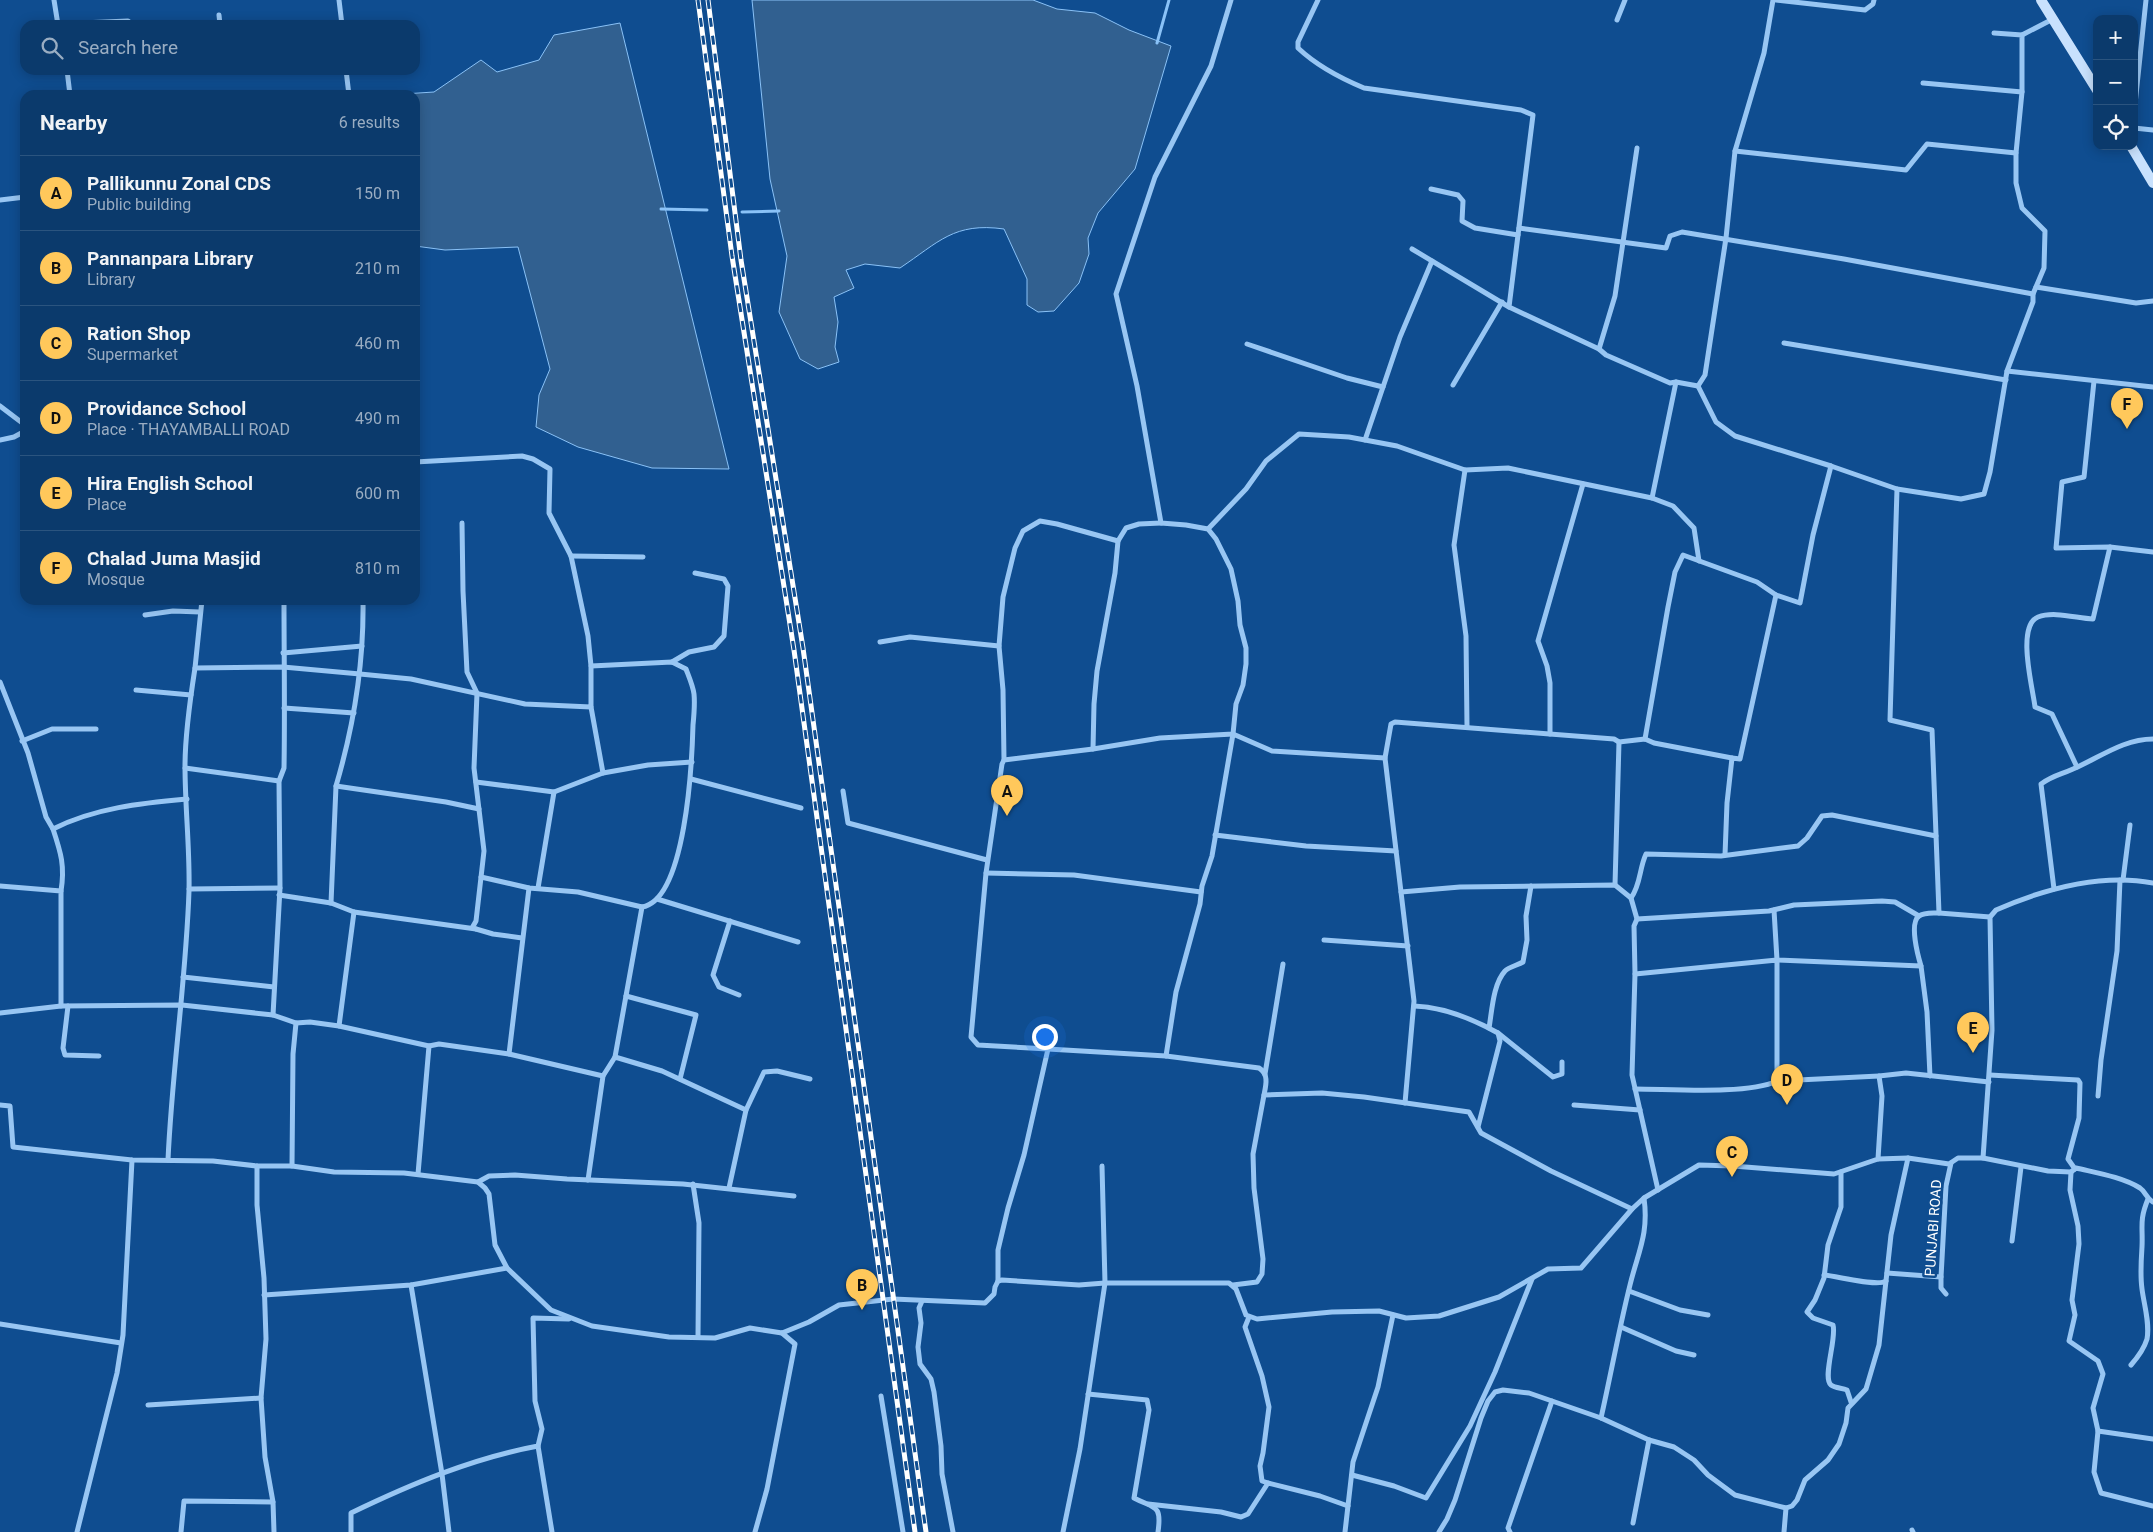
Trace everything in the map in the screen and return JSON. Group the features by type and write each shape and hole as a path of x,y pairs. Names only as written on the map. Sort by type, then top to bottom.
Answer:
{"main road":[{"path":"2041,0 2093,84"},
{"path":"2133,150 2153,183"}],"street":[{"path":"54,0 57,20"},
{"path":"339,0 341,20"},
{"path":"1161,523 1137,386 1116,294 1155,177 1211,66 1231,0"},
{"path":"1318,0 1298,42 1298,48 1308,58 1340,78 1364,88 1520,110 1533,114 1509,307"},
{"path":"1617,20 1625,0"},
{"path":"1698,386 1705,375 1726,238 1735,151 1764,53 1775,0 1865,10 1873,4 1874,0"},
{"path":"2135,105 2146,2 2153,6"},
{"path":"219,14 220,20"},
{"path":"1994,33 2022,35 2053,19"},
{"path":"1698,386 1716,422 1735,436 1832,466 1897,489 1961,499 1984,494 1990,472 2007,371 2033,302 2033,294 2044,268 2045,231 2022,208 2016,183 2016,153 2022,92 2022,35"},
{"path":"68,75 69,90"},
{"path":"347,75 348,90"},
{"path":"1923,83 2022,92"},
{"path":"2138,128 2153,130"},
{"path":"1735,151 1906,170 1927,144 2016,153"},
{"path":"1598,349 1615,296 1637,148"},
{"path":"1431,190 1458,195 1463,200 1462,221 1469,225 1475,228 1518,235"},
{"path":"0,200 20,198"},
{"path":"1519,228 1598,237 1623,243 1666,248 1670,236 1682,232 1726,238 2033,294"},
{"path":"1412,248 1509,307 1598,349 1606,355 1670,383 1676,382 1698,386"},
{"path":"1365,440 1400,337 1432,261"},
{"path":"2036,287 2136,303 2153,301"},
{"path":"1453,385 1502,302"},
{"path":"1784,343 2006,380"},
{"path":"1248,344 1348,378 1383,387"},
{"path":"2007,371 2153,387"},
{"path":"2094,381 2084,476 2062,482 2056,548 2110,547 2153,552"},
{"path":"1652,498 1676,382"},
{"path":"0,406 20,421"},
{"path":"0,440 14,438 20,434"},
{"path":"1208,529 1246,489 1266,460 1299,434 1365,440 1397,446 1465,470 1508,468 1652,498 1673,506 1694,528 1699,561"},
{"path":"420,462 522,456 533,459 550,469 548,513 571,556 588,636 592,666 591,707 603,773"},
{"path":"1645,740 1675,572 1683,555 1757,582 1776,595 1800,604 1813,535 1832,466"},
{"path":"1465,470 1454,545 1466,636 1466,727"},
{"path":"1550,734 1550,683 1538,641 1583,484"},
{"path":"1897,489 1890,720 1932,730 1939,913"},
{"path":"1118,541 1057,524 1040,522 1023,531 1015,548 1003,596 999,646 1003,690 1004,760 987,860 971,1038 978,1045 1166,1056 1259,1068 1264,1071 1265,1075"},
{"path":"462,523 467,672 476,693 474,768 484,851 476,921 472,928 476,929"},
{"path":"1093,749 1097,671 1115,573 1118,541 1126,528 1139,524 1161,523 1208,529 1216,539 1231,569 1238,601 1240,625 1246,648 1246,664 1243,685 1236,704 1212,856 1176,992 1166,1056"},
{"path":"2077,767 2052,714 2035,707 2027,659 2029,627 2038,617 2054,615 2093,619 2110,547"},
{"path":"571,556 643,557"},
{"path":"592,666 672,662 689,652 714,647 724,636 728,586 724,579 695,573"},
{"path":"1405,1103 1414,1006 1385,758 1391,724 1395,722 1466,727 1614,739 1619,742 1645,740 1740,759 1776,595"},
{"path":"168,1160 170,1098 182,1005 189,889 185,768 201,605"},
{"path":"272,1015 280,888 279,781 284,768 284,605"},
{"path":"331,903 336,786 347,748 360,674 363,605"},
{"path":"145,615 173,611 200,612"},
{"path":"880,642 910,637 999,646"},
{"path":"283,653 362,646"},
{"path":"480,877 529,888 578,892 642,907 651,906 673,872 690,798 694,694 686,669 672,662"},
{"path":"195,668 283,667 411,679 525,704 591,707"},
{"path":"0,682 3,697 28,753 46,817 53,829 63,858 64,877 61,891 61,1006"},
{"path":"136,690 191,695"},
{"path":"284,708 354,713"},
{"path":"22,740 52,729 96,729"},
{"path":"1004,760 1093,749 1160,738 1232,734 1272,751 1385,758"},
{"path":"2054,889 2041,784 2054,775 2077,767 2111,749 2145,739 2153,739"},
{"path":"1615,885 1619,742"},
{"path":"1725,855 1727,803 1732,758"},
{"path":"476,782 554,792 603,773 648,765 692,762"},
{"path":"185,768 279,781"},
{"path":"691,779 800,808"},
{"path":"336,786 446,802 479,809"},
{"path":"538,888 554,792"},
{"path":"843,792 848,824 987,860"},
{"path":"53,829 71,820 139,803 187,799"},
{"path":"1631,898 1638,888 1641,868 1646,854 1725,855 1798,846 1807,838 1822,816 1832,815 1936,836"},
{"path":"2098,1096 2117,951 2121,880 2130,825"},
{"path":"1215,835 1306,846 1396,851"},
{"path":"986,873 1074,875 1201,892"},
{"path":"1983,1158 1992,1030 1990,917 1996,910 2054,889 2121,880 2153,883"},
{"path":"1401,892 1460,886 1615,885 1631,898 1637,920 1634,926 1635,974 1632,1074 1658,1190"},
{"path":"0,886 61,891"},
{"path":"1489,1028 1498,985 1502,975 1506,970 1523,962 1527,940 1526,916 1531,886"},
{"path":"189,889 280,888"},
{"path":"509,1054 529,888"},
{"path":"279,895 331,903 354,912 476,929 493,934 522,938"},
{"path":"657,899 798,942"},
{"path":"1637,920 1774,910 1794,905 1882,901 1895,902 1919,916"},
{"path":"588,1180 603,1076 615,1057 642,907"},
{"path":"1774,910 1777,960 1777,1081"},
{"path":"339,1026 354,912"},
{"path":"1930,1076 1927,1012 1915,921 1919,916 1928,913 1990,917"},
{"path":"730,921 713,975 718,987 739,995"},
{"path":"1324,940 1408,946"},
{"path":"1635,974 1777,960 1920,966"},
{"path":"998,1281 1079,1285 1105,1283 1228,1283 1233,1285 1257,1282 1262,1274 1263,1259 1254,1188 1253,1154 1264,1095 1265,1075 1283,964"},
{"path":"183,978 274,987"},
{"path":"626,996 696,1015 680,1079"},
{"path":"0,1013 61,1006 182,1005 272,1015 296,1023 310,1022 339,1026 429,1046 439,1044 509,1054 603,1076"},
{"path":"68,1006 63,1048 65,1055 99,1056"},
{"path":"1414,1006 1431,1006 1489,1028 1498,1033 1553,1077 1562,1074 1562,1062"},
{"path":"292,1166 293,1054 296,1023"},
{"path":"1478,1127 1500,1041 1498,1033"},
{"path":"418,1174 429,1046"},
{"path":"0,1105 10,1106 13,1147 132,1160 214,1161 258,1166 292,1166 334,1172 418,1174 478,1182 489,1194 494,1245 507,1268 551,1310 601,1327 669,1336 715,1338 750,1328 782,1333 809,1322 839,1305 893,1299 985,1303 994,1294 998,1281 998,1250 1024,1155 1048,1049"},
{"path":"615,1057 662,1071 746,1110"},
{"path":"729,1188 746,1110 764,1072 777,1071 810,1079"},
{"path":"1635,1089 1721,1090 1766,1086 1777,1081 1906,1073 1989,1082"},
{"path":"1990,1075 2078,1080 2080,1083 2080,1108 2068,1159 2073,1170 2070,1190 2078,1226 2072,1300 2074,1315 2069,1341 2098,1361 2103,1374 2093,1408 2098,1431 2094,1472 2101,1493 2153,1506"},
{"path":"1878,1159 1882,1096 1879,1076"},
{"path":"1264,1095 1322,1094 1469,1112 1481,1132 1551,1171 1632,1209"},
{"path":"1574,1104 1640,1110"},
{"path":"1233,1285 1246,1315 1257,1319 1332,1312 1379,1311 1406,1318 1439,1316 1499,1297 1548,1269 1581,1268 1632,1209 1644,1198 1699,1165 1834,1174 1878,1159 1908,1158 1951,1163 1958,1158 1983,1158 2021,1167 2084,1170 2130,1183 2144,1191 2150,1200 2142,1214 2141,1228 2141,1277 2148,1325 2141,1353 2131,1365"},
{"path":"1439,1532 1455,1500 1488,1401 1495,1392 1503,1390 1529,1393 1601,1418 1649,1440 1684,1452 1708,1475 1735,1495 1786,1508 1792,1506 1797,1500 1805,1480 1828,1460 1839,1444 1846,1423 1848,1408 1866,1389 1872,1372 1880,1345 1891,1235 1908,1158"},
{"path":"77,1532 117,1374 121,1342 132,1160"},
{"name":"PUNJABI ROAD","path":"1946,1294 1941,1288 1940,1277 1945,1195 1951,1163"},
{"path":"258,1166 257,1205 266,1340 261,1398 265,1457 273,1502 274,1532"},
{"path":"1064,1532 1080,1449 1105,1283 1102,1166"},
{"path":"2012,1242 2021,1167"},
{"path":"1841,1172 1841,1207 1828,1245 1824,1275 1815,1300 1807,1312 1812,1318 1833,1325 1832,1356 1828,1370 1828,1381 1832,1386 1846,1390 1852,1402"},
{"path":"478,1182 489,1176 515,1175 693,1184 794,1196"},
{"path":"693,1184 698,1224 698,1337"},
{"path":"1601,1418 1629,1291 1643,1242 1647,1219 1644,1198"},
{"path":"264,1295 412,1285 507,1268"},
{"path":"1887,1273 1940,1277"},
{"path":"1824,1275 1872,1283 1883,1284 1886,1281"},
{"path":"1352,1475 1394,1486 1426,1498 1470,1426 1503,1355 1532,1279"},
{"path":"412,1285 442,1474 449,1532"},
{"path":"1629,1291 1680,1310 1708,1315"},
{"path":"922,1301 919,1308 921,1323 918,1347 920,1364 931,1379 934,1392 941,1446 942,1474 953,1532"},
{"path":"1345,1532 1353,1462 1378,1387 1393,1314"},
{"path":"1249,1317 1245,1327 1260,1370 1269,1407 1260,1477 1262,1481 1320,1496 1348,1506"},
{"path":"552,1532 538,1446 542,1429 535,1400 533,1318 575,1319"},
{"path":"0,1324 121,1342"},
{"path":"1621,1327 1676,1351 1694,1355"},
{"path":"755,1532 767,1489 795,1344 782,1333"},
{"path":"1088,1394 1147,1400 1149,1410 1134,1498 1155,1506 1160,1514 1158,1532"},
{"path":"880,1396 903,1532"},
{"path":"148,1405 261,1398"},
{"path":"1510,1532 1508,1528 1552,1402"},
{"path":"2098,1431 2153,1439"},
{"path":"1633,1523 1649,1440"},
{"path":"351,1532 351,1513 414,1484 510,1451 538,1446"},
{"path":"1148,1504 1221,1512 1241,1517 1248,1514 1268,1483"},
{"path":"181,1532 184,1501 273,1502"},
{"path":"1784,1532 1786,1508"}],"water":[{"path":"752,0 1033,0 1057,9 1095,13 1129,30 1171,46 1135,169 1098,213 1088,238 1089,254 1079,283 1054,311 1038,312 1027,305 1027,279 1004,229 972,228 959,231 937,242 900,268 865,264 846,270 854,288 834,297 838,322 835,347 839,362 818,369 800,359 779,312 787,256 770,179"},
{"path":"620,23 729,469 652,468 578,447 536,427 539,395 550,369 518,247 445,250 420,247 420,93 434,92 481,60 497,72 539,60 554,35"}],"waterway":[{"path":"1157,43 1169,0"},
{"path":"661,209 707,210"},
{"path":"742,212 779,211"}],"railway":[{"path":"698,0 732,256 794,650 915,1532"},
{"path":"708,0 741,260 803,648 926,1532"}],"place":[{"name":"Chalad Juma Masjid","path":"2127,429"},
{"name":"Pallikunnu Zonal CDS","path":"1007,816"},
{"name":"Hira English School","path":"1973,1053"},
{"name":"Providance School","path":"1787,1105"},
{"name":"Ration Shop","path":"1732,1177"},
{"name":"Pannanpara Library","path":"862,1310"}]}
